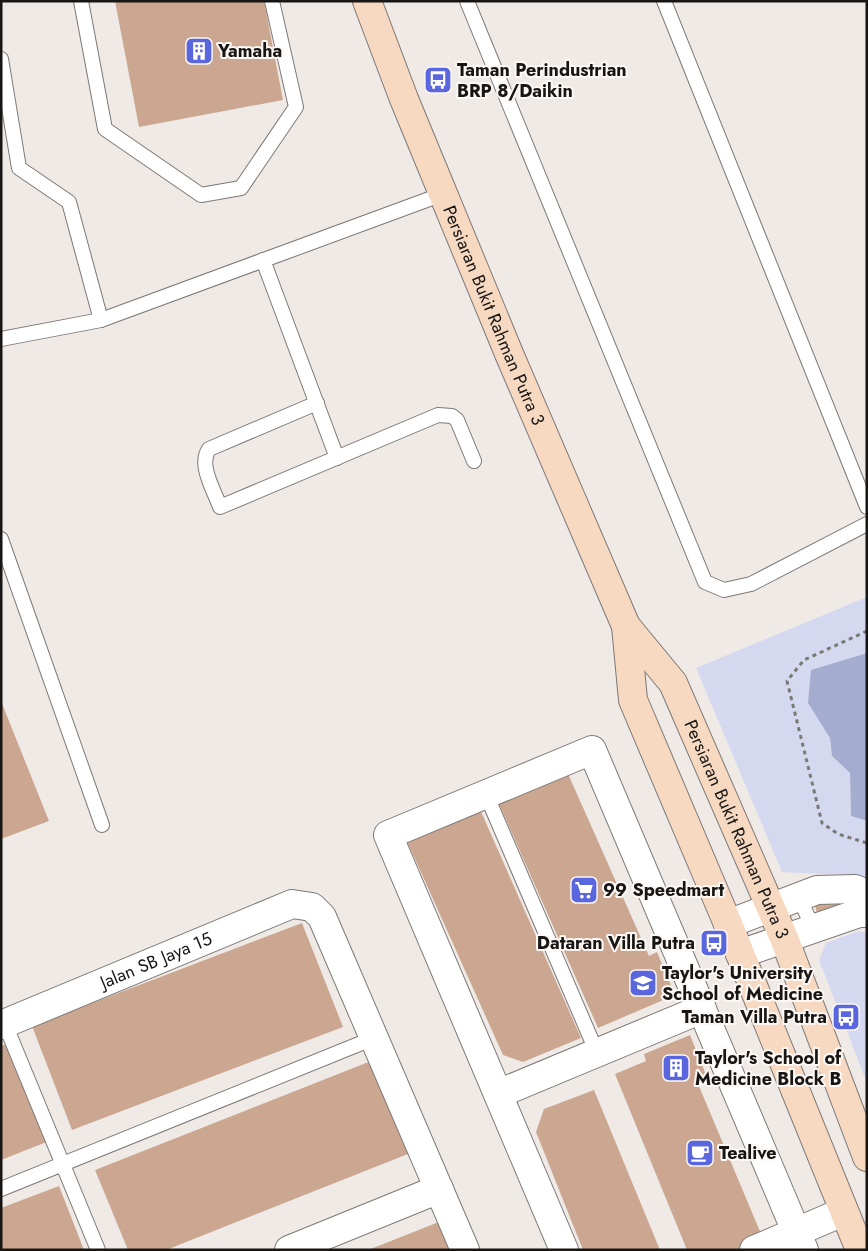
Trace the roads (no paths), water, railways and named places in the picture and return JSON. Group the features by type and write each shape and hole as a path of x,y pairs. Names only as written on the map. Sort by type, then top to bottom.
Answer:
{"main road":[{"name":"Persiaran Bukit Rahman Putra 3","path":"367,1 443,194 510,356 626,626 673,683 771,907 867,1157"},
{"name":"Persiaran Bukit Rahman Putra 3","path":"626,626 633,700 728,924 860,1250"}],"street":[{"path":"564,1250 388,836 592,750 800,1241"},
{"path":"728,924 817,890 855,889 867,894"},
{"name":"Jalan SB Jaya 15","path":"3,1025 292,904 312,907 322,918 374,1038"},
{"path":"740,954 859,913 867,913"},
{"path":"498,1094 702,1009"},
{"path":"374,1038 464,1250"},
{"path":"289,1250 439,1189"},
{"path":"754,1250 800,1241 844,1212"}],"lane":[{"path":"81,1 105,129 201,194 241,188 296,108 272,1"},
{"path":"467,1 704,582 724,590 751,584 867,524"},
{"path":"664,1 867,507"},
{"path":"1,59 19,168 69,202 102,320"},
{"path":"1,339 102,320 443,194"},
{"path":"264,260 337,458"},
{"path":"317,403 209,449 205,454 205,467 220,507 438,415 452,416 460,426 474,461"},
{"path":"1,539 102,826"},
{"path":"486,794 597,1053"},
{"path":"799,897 813,928"},
{"path":"3,1025 98,1250"},
{"path":"1,1189 374,1038"}],"place":[{"name":"Yamaha","path":"199,51"},
{"name":"Taman Perindustrian BRP 8/Daikin","path":"438,80"},
{"name":"99 Speedmart","path":"584,890"},
{"name":"Dataran Villa Putra","path":"714,943"},
{"name":"Taylor's University School of Medicine","path":"643,983"},
{"name":"Taman Villa Putra","path":"846,1017"},
{"name":"Taylor's School of Medicine Block B","path":"676,1068"},
{"name":"Tealive","path":"700,1153"}]}
